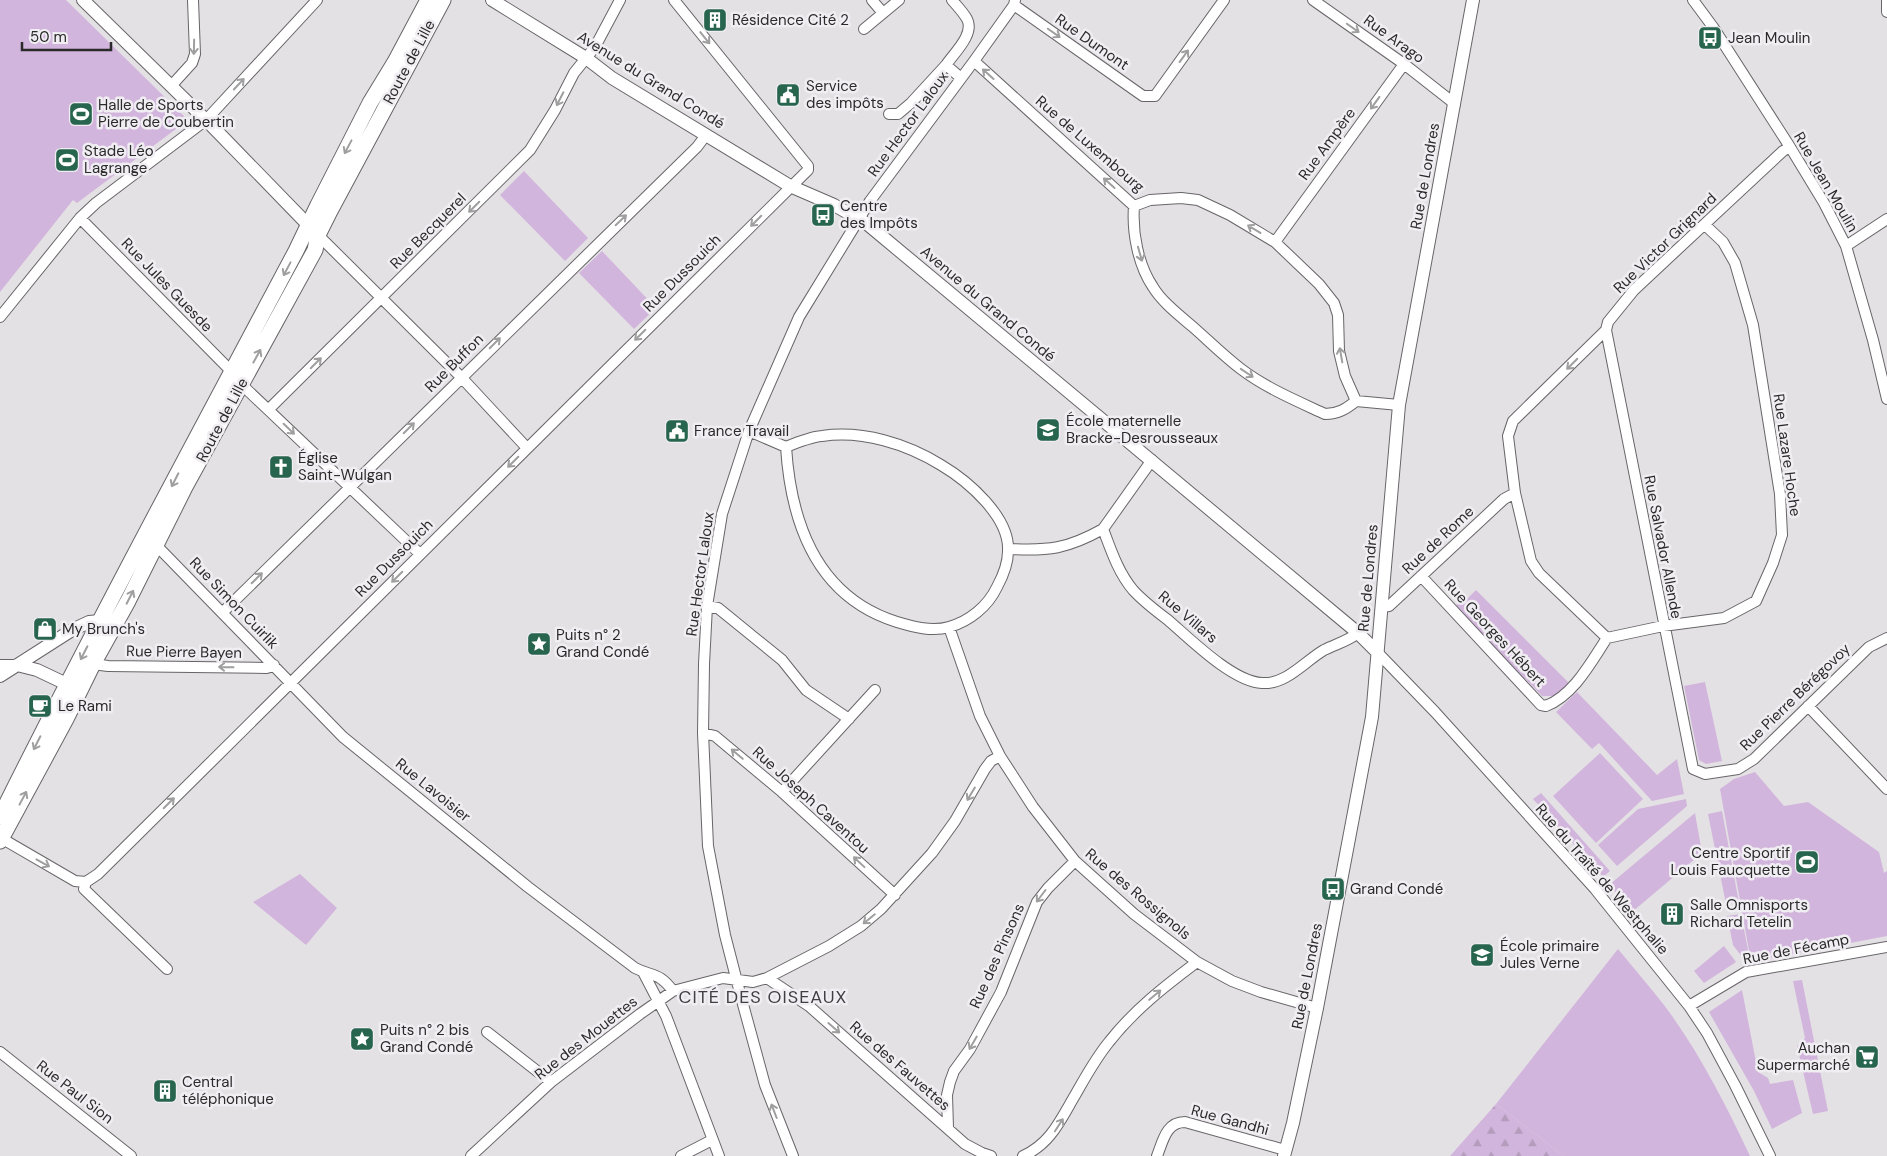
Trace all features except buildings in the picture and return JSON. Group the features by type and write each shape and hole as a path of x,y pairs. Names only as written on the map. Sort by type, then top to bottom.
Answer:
{"main road":[{"name":"Route de Lille","path":"313,230 318,205 370,103 395,62 428,0"},
{"name":"Route de Lille","path":"0,817 52,712 93,664 107,640 128,601 236,378 313,230 443,0"},
{"name":"Route de Lille","path":"1,840 74,688 100,621 236,378"}],"street":[{"path":"84,0 172,85 313,230 461,377 527,448"},
{"path":"172,85 192,63 194,54 193,0"},
{"path":"0,317 80,218 96,203 206,120 317,0"},
{"name":"Avenue du Grand Condé","path":"492,0 586,58 612,78 790,186 834,205 866,223 1358,633 1378,653"},
{"name":"Rue Becquerel","path":"269,409 530,150 555,110 574,73 595,47 620,0"},
{"name":"Rue Dussouich","path":"86,882 98,874 808,170 808,166 674,0"},
{"path":"872,0 883,13"},
{"path":"864,29 899,0"},
{"path":"889,114 898,114 912,103 946,65 967,35 969,26 967,19 952,0"},
{"name":"Rue Dumont","path":"1015,3 1143,96 1155,96 1224,0"},
{"name":"Rue Arago","path":"1313,0 1404,64 1455,104"},
{"name":"Rue de Londres","path":"1284,1153 1293,1123 1317,1008 1372,718 1399,405 1473,0"},
{"name":"Rue Jean Moulin","path":"1693,0 1713,27 1790,147 1824,203 1846,246 1873,340 1887,399"},
{"path":"1887,0 1887,12"},
{"name":"Rue Hector Laloux","path":"793,1156 764,1085 725,935 708,846 704,734 704,664 707,606 722,514 749,431 799,317 858,219 974,62 1015,3"},
{"name":"Rue de Luxembourg","path":"974,62 1134,206 1150,200 1182,198 1198,200 1275,242 1319,284 1334,304 1338,315 1343,368 1356,401"},
{"name":"Rue Ampère","path":"1275,242 1404,64"},
{"path":"946,65 961,78"},
{"name":"Rue Buffon","path":"223,612 697,146 706,135"},
{"name":"Rue Victor Grignard","path":"1515,493 1508,436 1513,421 1606,330 1608,322 1634,290 1783,151 1790,147"},
{"path":"1134,206 1139,254 1153,287 1178,314 1242,370 1269,387 1325,414 1346,410 1356,401 1399,405"},
{"name":"Rue Jules Guesde","path":"80,218 236,378 420,554"},
{"path":"1846,246 1887,219"},
{"name":"Rue Lazare Hoche","path":"1663,626 1724,618 1756,601 1773,563 1782,535 1780,494 1753,325 1735,263 1723,242 1705,225"},
{"name":"Rue Salvador Allende","path":"1606,330 1663,626 1693,769"},
{"path":"749,431 786,447 822,436 843,435 883,440 920,454 959,476 987,501 1006,536 1009,549 1006,564 1001,579 989,601 965,620 949,627 937,629 923,628 887,619 858,605 838,588 824,572 813,554 798,520 789,482 786,447"},
{"path":"1009,549 1042,550 1057,548 1087,538 1103,529 1152,460"},
{"path":"1515,493 1532,561 1539,573 1607,638 1663,626"},
{"name":"Rue de Rome","path":"1381,607 1389,606 1504,499 1515,493"},
{"name":"Rue Villars","path":"1103,529 1119,570 1134,591 1228,670 1254,682 1262,684 1282,679 1293,673 1310,658 1358,633"},
{"name":"Rue Simon Cuirlik","path":"155,544 290,683"},
{"name":"Rue Georges Hébert","path":"1421,576 1541,704 1546,706 1553,704 1582,675 1607,638"},
{"path":"707,606 718,608 782,660 806,690 849,719"},
{"path":"0,676 72,630 89,622 100,621 106,628 107,640"},
{"name":"Rue des Rossignols","path":"949,627 980,716 1000,756 1033,807 1075,861 1134,914 1197,962 1261,992 1317,1008"},
{"name":"Rue Pierre Bérégovoy","path":"1693,769 1704,774 1738,769 1754,760 1869,647 1887,638"},
{"name":"Rue du Traîté de Westphalie","path":"1378,653 1595,889 1689,1006 1707,1033 1735,1085 1768,1154"},
{"path":"0,664 17,665 37,670 74,688"},
{"name":"Rue Pierre Bayen","path":"93,664 108,666 237,668 267,668 274,665"},
{"name":"Rue Lavoisier","path":"290,683 343,736 562,914 628,963 643,972 659,976 666,981 673,991"},
{"path":"782,792 875,690"},
{"path":"1808,706 1887,789"},
{"name":"Rue Joseph Caventou","path":"704,734 715,736 782,792 895,895"},
{"path":"766,978 829,946 861,926 895,895 932,853 954,821 984,769 991,761 1000,756"},
{"path":"1,840 75,881 86,882 84,889 167,970"},
{"name":"Rue des Pinsons","path":"948,1128 947,1095 954,1071 970,1049 1001,992 1037,902 1075,861"},
{"name":"Rue de Fécamp","path":"1689,1006 1746,972 1887,947"},
{"path":"1023,1156 1047,1141 1056,1130 1092,1066 1124,1024 1156,993 1197,962"},
{"path":"643,972 666,1016 719,1156"},
{"name":"Rue des Mouettes","path":"471,1156 551,1082 673,991 723,978 753,982 766,978"},
{"name":"Rue des Fauvettes","path":"766,978 809,1006 965,1144 982,1154 991,1156"},
{"path":"487,1032 551,1082"},
{"name":"Rue Paul Sion","path":"0,1052 131,1156"},
{"name":"Rue Gandhi","path":"1158,1156 1170,1126 1178,1122 1185,1122 1284,1153"},
{"path":"681,1156 712,1140"}],"green space":[{"name":"Stade Léo Lagrange","path":"0,0 66,0 188,120 77,203 73,200 0,292"},
{"path":"524,171 588,238 565,261 500,195"},
{"path":"602,251 656,308 634,329 579,273"},
{"path":"1476,590 1569,683 1555,696 1542,696 1456,608 1457,603 1463,603"},
{"path":"1705,682 1722,761 1706,764 1699,760 1684,686"},
{"path":"1577,692 1657,775 1677,759 1684,794 1652,801 1599,743 1592,749 1556,712"},
{"path":"1600,753 1643,799 1596,843 1553,796"},
{"name":"Centre Sportif Louis Faucquette","path":"1755,772 1784,806 1808,802 1879,852 1884,873 1887,871 1887,936 1751,962 1720,789 1734,779"},
{"path":"1541,793 1610,871 1603,877 1533,799"},
{"path":"1686,799 1687,806 1617,866 1598,845 1638,809"},
{"path":"1722,811 1739,902 1726,904 1708,814"},
{"path":"1695,813 1702,853 1632,912 1609,885"},
{"path":"300,874 337,908 306,945 253,902"},
{"path":"1741,914 1750,960 1745,961 1733,945 1727,916"},
{"path":"1724,946 1736,962 1704,983 1694,971"},
{"path":"1618,949 1664,1005 1688,1040 1721,1098 1750,1156 1564,1156 1496,1104"},
{"path":"1802,980 1828,1111 1813,1114 1797,1046 1805,1038 1793,981"},
{"path":"1742,990 1758,1072 1768,1078 1770,1084 1793,1080 1802,1113 1772,1129 1754,1091 1709,1012"},
{"path":"1496,1104 1564,1156 1450,1156"}],"place":[{"name":"Résidence Cité 2","path":"715,20"},
{"name":"Jean Moulin","path":"1710,38"},
{"name":"Service des impôts","path":"788,95"},
{"name":"Halle de Sports Pierre de Coubertin","path":"81,114"},
{"name":"Stade Léo Lagrange","path":"67,160"},
{"name":"Centre des Impôts","path":"823,215"},
{"name":"École maternelle Bracke-Desrousseaux","path":"1048,430"},
{"name":"France Travail","path":"677,431"},
{"name":"Église Saint-Wulgan","path":"281,467"},
{"name":"My Brunch's","path":"45,629"},
{"name":"Puits n° 2 Grand Condé","path":"539,644"},
{"name":"Le Rami","path":"40,706"},
{"name":"Centre Sportif Louis Faucquette","path":"1807,862"},
{"name":"Grand Condé","path":"1333,889"},
{"name":"Salle Omnisports Richard Tetelin","path":"1672,914"},
{"name":"École primaire Jules Verne","path":"1482,955"},
{"name":"Puits n° 2 bis Grand Condé","path":"362,1039"},
{"name":"Auchan Supermarché","path":"1867,1057"},
{"name":"Central téléphonique","path":"165,1091"}],"district":[{"name":"CITÉ DES OISEAUX","path":"763,997"}]}
